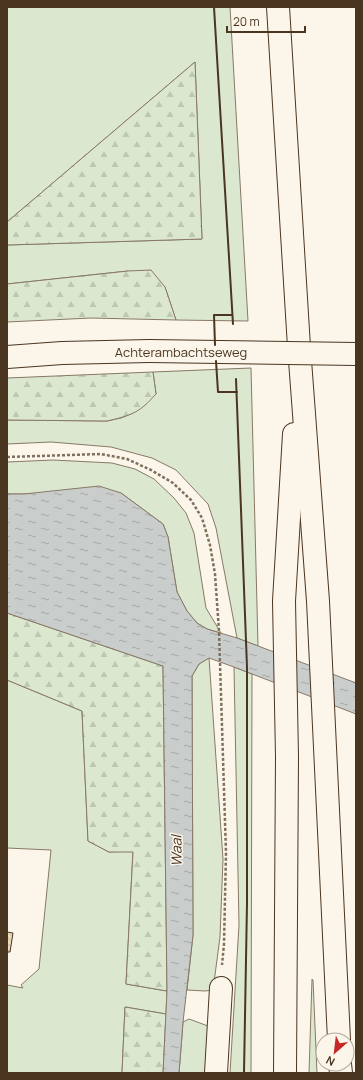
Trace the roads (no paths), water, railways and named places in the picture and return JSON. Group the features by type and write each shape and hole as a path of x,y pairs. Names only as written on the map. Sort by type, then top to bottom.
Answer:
{"main road":[{"path":"278,7 299,347 318,601 339,1032"},
{"path":"285,1073 287,757 284,601 299,347"},
{"name":"Achterambachtseweg","path":"7,357 62,353 149,351 356,354"},
{"path":"216,1073 220,988"}],"water":[{"name":"Waal","path":"99,486 121,493 163,524 168,537 177,592 187,611 197,623 207,629 237,638 356,683 356,714 209,658 199,664 192,676 193,935 179,1073 163,1073 167,991 163,666 7,613 7,494 24,494"}]}
